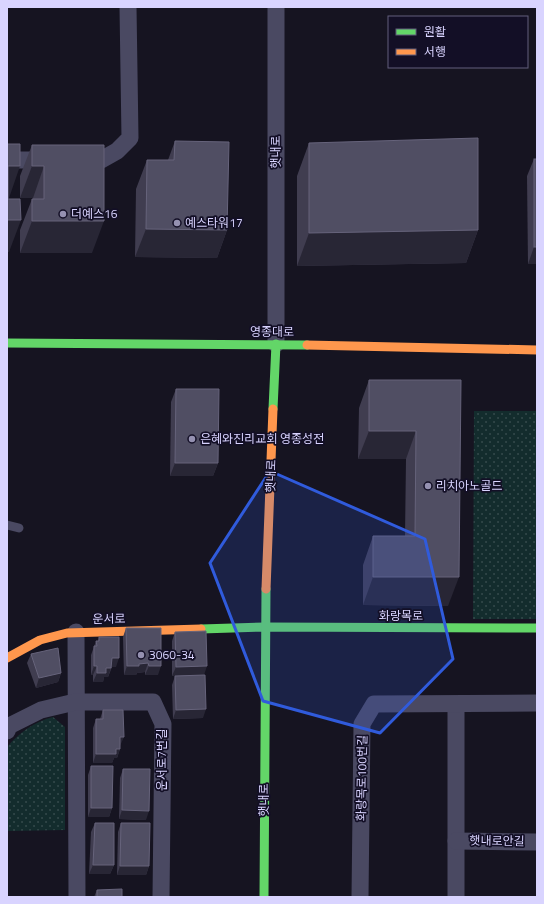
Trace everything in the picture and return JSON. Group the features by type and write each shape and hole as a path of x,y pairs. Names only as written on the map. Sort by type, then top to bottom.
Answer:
{"main road":[{"name":"영종대로","path":"7,343 276,344 537,350"},
{"name":"햇내로","path":"264,897 265,627 276,344"},
{"name":"화랑목로","path":"265,627 537,628"},
{"name":"운서로","path":"7,658 23,647 66,633 265,627"}],"street":[{"path":"7,160 101,160 117,151 130,138 128,7"},
{"name":"햇내로","path":"276,7 276,344"},
{"path":"76,632 75,702 77,897"},
{"name":"운서로7번길","path":"7,731 9,726 41,710 75,702 153,702 163,724 161,897"},
{"name":"화랑목로100번길","path":"360,897 362,724 374,704 537,704"},
{"path":"456,705 456,897"},
{"name":"햇내로안길","path":"456,841 537,842"}],"lane":[{"path":"7,525 19,528"}],"highlighted area":[{"path":"270,471 425,539 453,659 380,733 263,701 210,563"}],"green space":[{"path":"474,411 537,411 537,619 473,619"},
{"path":"53,717 65,727 65,830 7,831 7,747 28,728"}],"building":[{"path":"478,138 478,230 309,233 309,143"},
{"path":"175,141 229,142 227,230 146,229 147,160 174,160"},
{"path":"7,144 20,144 20,166 8,166 8,199 20,199 21,220 7,220"},
{"path":"32,145 104,145 104,221 32,221 32,199 44,199 44,166 32,166"},
{"path":"534,159 537,159 537,247 534,247"},
{"path":"369,380 461,380 459,577 373,577 373,536 415,536 416,431 369,431"},
{"name":"은혜와진리교회 영종성전","path":"176,389 219,389 218,463 175,463"},
{"name":"3060-34","path":"126,628 161,628 161,666 149,666 148,663 139,664 139,666 127,666"},
{"path":"206,631 207,666 176,667 175,632"},
{"path":"99,637 119,637 119,658 112,658 111,668 106,668 106,673 97,673 97,666 94,666 94,646 97,646 96,641 99,641"},
{"path":"58,648 61,673 39,678 31,654"},
{"path":"205,675 206,709 176,710 175,676"},
{"path":"103,710 123,710 124,737 120,737 120,749 116,749 116,754 96,754 96,719 103,719"},
{"path":"91,766 113,766 112,808 91,808"},
{"path":"123,769 150,769 149,811 122,810"},
{"path":"95,823 114,823 114,865 93,865"},
{"path":"121,823 150,823 149,866 120,866"},
{"path":"122,889 122,897 97,897 97,890"}],"traffic: fast":[{"path":"7,343 307,345"},
{"path":"273,409 276,344"},
{"path":"264,897 266,589"},
{"path":"201,629 265,627 537,628"}],"traffic: slow":[{"path":"307,345 537,350"},
{"path":"266,589 273,409"},
{"path":"7,658 40,640 67,633 201,629"}],"place":[{"name":"더예스16","path":"63,214"},
{"name":"예스타워17","path":"177,223"},
{"name":"은혜와진리교회 영종성전","path":"192,439"},
{"name":"리치아노골드","path":"428,486"},
{"name":"3060-34","path":"141,655"}]}
